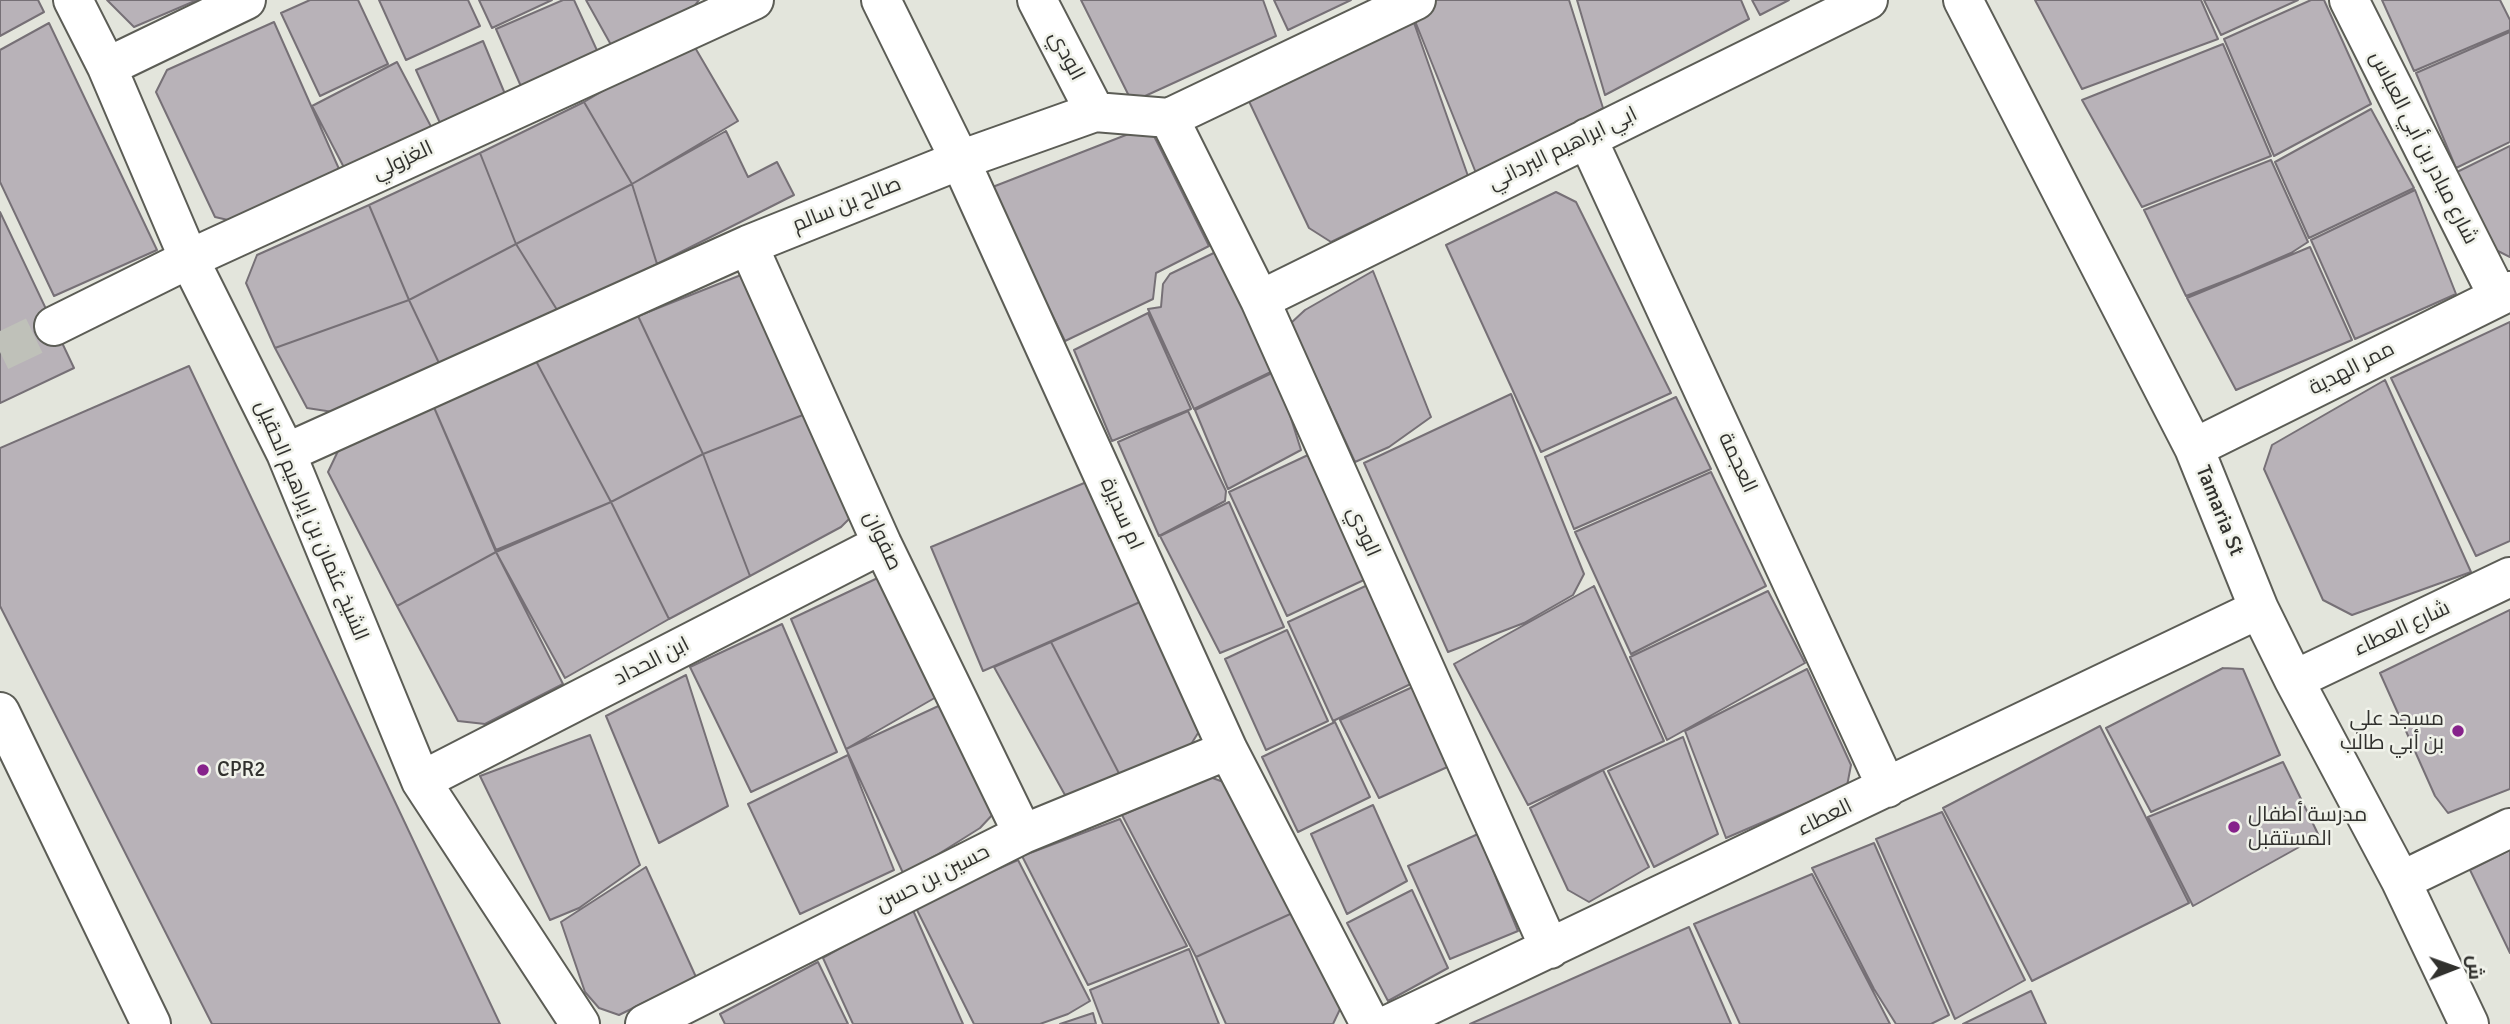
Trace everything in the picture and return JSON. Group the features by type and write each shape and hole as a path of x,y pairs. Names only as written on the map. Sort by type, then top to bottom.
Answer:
{"street":[{"name":"الشيخ عثمان بن إبراهيم الحقيل","path":"73,0 107,67 189,259 286,453 421,781 580,1024"},
{"path":"107,67 246,0"},
{"name":"الغزولي","path":"54,326 189,259 754,0"},
{"name":"ام سديرة","path":"881,0 960,160 1228,750 1370,1024"},
{"name":"الودي","path":"1037,0 1095,112"},
{"path":"1169,118 1416,0"},
{"name":"ابي ابراهيم البرداني","path":"1260,300 1868,0"},
{"name":"Tamaria St","path":"1963,0 2194,448 2259,609 2401,881 2468,1024"},
{"name":"شارع مبادر بن أبي العباس","path":"2349,0 2504,294"},
{"name":"صالح بن سالم","path":"286,453 748,245 960,160 1095,112 1169,118"},
{"name":"الودي","path":"1169,118 1260,300 1550,949"},
{"name":"العجمة","path":"1587,138 1887,788"},
{"name":"صفوان","path":"748,245 882,544 1023,834"},
{"name":"ممر الهدية","path":"2194,448 2504,294"},
{"name":"ابن الحداد","path":"421,781 882,544"},
{"name":"شارع العطاء","path":"2294,680 2510,578"},
{"name":"العطاء","path":"1390,1024 2259,609"},
{"path":"0,712 151,1024"},
{"name":"حسين بن حسن","path":"645,1024 1023,834 1228,750"},
{"path":"2401,881 2510,828"}],"building":[{"path":"0,0 38,0 44,12 0,36"},
{"path":"107,0 197,0 134,27"},
{"path":"310,0 358,0 388,64 320,96 281,13"},
{"path":"379,0 468,0 480,26 406,60"},
{"path":"479,0 552,0 492,28"},
{"path":"563,0 574,0 600,57 523,91 496,29"},
{"path":"586,0 699,0 692,9 615,52"},
{"path":"1081,0 1263,0 1276,36 1132,102"},
{"path":"1274,0 1351,0 1288,30"},
{"path":"1434,0 1569,0 1603,108 1501,167 1476,173 1411,11"},
{"path":"1577,0 1741,0 1749,19 1605,95"},
{"path":"1752,0 1789,0 1760,15"},
{"path":"2035,0 2201,0 2218,39 2082,89"},
{"path":"2204,0 2298,0 2221,35"},
{"path":"2311,0 2324,0 2371,104 2274,156 2224,39"},
{"path":"2382,0 2500,0 2510,20 2510,30 2414,71"},
{"path":"1413,20 1468,176 1331,242 1309,228 1246,95"},
{"path":"274,22 343,178 241,223 215,217 156,92 167,70"},
{"path":"49,23 157,250 54,296 0,182 0,50"},
{"path":"2510,32 2510,142 2456,168 2416,73"},
{"path":"690,39 738,121 632,184 584,102"},
{"path":"483,41 505,94 440,123 416,70"},
{"path":"2223,44 2271,156 2142,207 2082,100"},
{"path":"397,62 436,136 351,181 312,106"},
{"path":"584,102 632,184 516,244 480,153"},
{"path":"2371,109 2414,188 2309,238 2275,162"},
{"path":"1149,126 1209,246 1156,273 1153,299 1065,341 990,188"},
{"path":"726,131 748,177 777,162 794,195 657,264 632,184"},
{"path":"2510,146 2510,257 2496,250 2457,172"},
{"path":"480,153 516,244 409,300 369,205"},
{"path":"2271,160 2308,242 2291,253 2186,296 2144,210"},
{"path":"632,184 657,264 559,313 516,244"},
{"path":"2415,190 2456,294 2355,339 2311,240"},
{"path":"1556,192 1576,202 1671,393 1541,452 1446,245"},
{"path":"369,205 409,300 275,348 246,283 257,255"},
{"path":"0,212 74,368 0,403"},
{"path":"516,244 559,313 439,363 409,300"},
{"path":"2310,247 2352,340 2236,390 2187,298"},
{"path":"1220,250 1275,370 1194,409 1148,309 1161,307 1163,284 1170,274"},
{"path":"1373,271 1431,417 1389,447 1355,462 1291,323 1305,310"},
{"path":"746,273 808,413 703,454 638,316"},
{"path":"409,300 439,363 333,412 307,408 275,348"},
{"path":"1148,313 1191,409 1112,441 1074,350"},
{"path":"638,316 703,454 611,502 536,361"},
{"path":"2510,322 2510,541 2476,556 2391,378"},
{"path":"536,361 611,502 496,550 433,405"},
{"path":"189,366 500,1024 212,1024 0,606 0,448"},
{"path":"1276,371 1301,450 1228,489 1195,410"},
{"path":"2385,380 2471,572 2352,615 2323,600 2264,469 2272,445"},
{"path":"1511,394 1584,574 1573,595 1524,623 1448,652 1364,463"},
{"path":"1676,397 1711,469 1574,529 1545,457"},
{"path":"433,405 496,552 397,606 328,472 338,451"},
{"path":"1188,411 1226,491 1225,501 1159,536 1118,442"},
{"path":"808,413 855,513 841,527 750,576 703,454"},
{"path":"703,454 750,576 669,619 611,502"},
{"path":"1308,455 1366,579 1287,616 1229,492"},
{"path":"1711,472 1766,586 1631,654 1575,532"},
{"path":"1089,481 1140,602 983,671 931,547"},
{"path":"611,502 669,619 565,678 496,552"},
{"path":"1229,502 1284,627 1220,653 1160,536"},
{"path":"496,552 563,684 485,724 458,721 397,606"},
{"path":"884,575 938,696 846,749 791,619"},
{"path":"1372,583 1417,681 1333,721 1288,622"},
{"path":"1594,586 1664,741 1528,805 1454,664"},
{"path":"1768,591 1805,663 1667,740 1630,657"},
{"path":"1140,602 1205,722 1188,749 1124,783 1051,642"},
{"name":"مسجد علي بن أبي طالب","path":"2510,610 2510,789 2448,813 2435,796 2380,673"},
{"path":"782,624 837,752 751,792 690,667"},
{"path":"1287,630 1328,721 1266,750 1225,659"},
{"path":"1051,642 1124,783 1065,795 994,667"},
{"path":"2223,668 2243,669 2280,755 2151,812 2106,728"},
{"path":"1807,669 1851,765 1847,786 1726,838 1685,731"},
{"path":"686,675 728,806 659,843 606,716"},
{"path":"1417,685 1454,764 1379,798 1340,720"},
{"path":"947,702 995,812 980,828 903,873 846,749"},
{"path":"1335,722 1370,797 1298,832 1262,757"},
{"path":"2100,726 2189,903 2032,981 1943,808"},
{"path":"590,735 640,865 579,908 550,920 480,776"},
{"path":"1683,737 1718,834 1654,867 1608,771"},
{"path":"848,755 894,870 800,914 748,804"},
{"name":"مدرسة أطفال المستقبل","path":"2283,762 2319,836 2193,906 2148,817"},
{"path":"1603,770 1649,867 1589,902 1568,890 1530,808"},
{"path":"1210,777 1234,786 1299,910 1196,957 1122,815"},
{"path":"1373,805 1407,881 1347,914 1311,834"},
{"path":"1942,812 2025,980 1955,1019 1876,839"},
{"path":"1120,819 1187,946 1088,985 1022,856"},
{"path":"1478,834 1518,931 1450,959 1408,866"},
{"path":"1874,843 1949,1015 1931,1024 1896,1024 1874,989 1812,868"},
{"path":"2510,850 2510,953 2470,870"},
{"path":"1018,860 1090,1001 1068,1014 1040,1024 974,1024 915,906"},
{"path":"646,867 696,977 619,1015 599,1008 585,992 561,922"},
{"path":"1812,874 1890,1024 1740,1024 1694,924"},
{"path":"1412,890 1448,968 1388,1001 1347,923"},
{"path":"912,908 963,1024 853,1024 823,958"},
{"path":"1299,910 1342,1005 1333,1024 1226,1024 1196,957"},
{"path":"1689,927 1731,1024 1470,1024"},
{"path":"1189,949 1219,1024 1103,1024 1090,990"},
{"path":"818,962 848,1024 725,1024 720,1014"},
{"path":"2031,991 2046,1024 1963,1024"},
{"path":"1093,1013 1096,1024 1060,1024"}],"tunnel":[{"path":"0,352 54,326"}],"place":[{"name":"مسجد علي بن أبي طالب","path":"2458,731"},
{"name":"CPR2","path":"203,770"},
{"name":"مدرسة أطفال المستقبل","path":"2234,827"}]}
